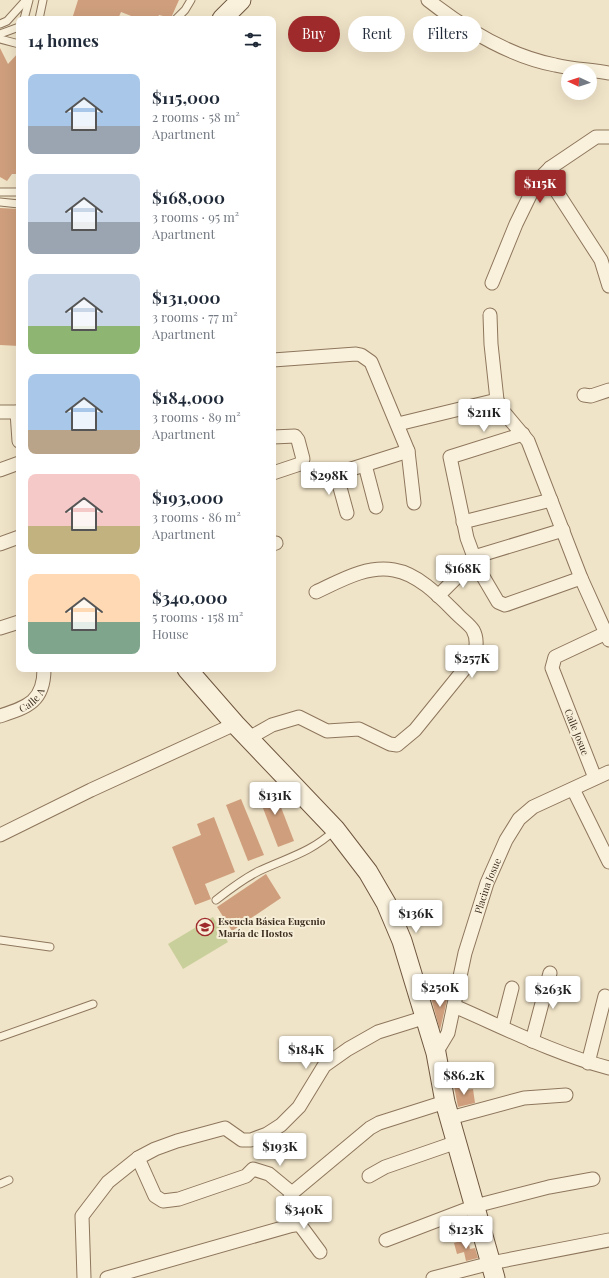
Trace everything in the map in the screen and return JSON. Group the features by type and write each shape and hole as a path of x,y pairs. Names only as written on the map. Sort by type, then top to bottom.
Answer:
{"street":[{"path":"225,16 241,0"},
{"path":"428,0 490,42 522,56 554,65 609,72"},
{"path":"492,283 516,224 537,181 550,168 596,137 609,137"},
{"path":"550,168 557,192 601,260 609,286"},
{"path":"490,315 491,351 497,400 502,410 523,434 533,452 581,578 608,636"},
{"path":"276,360 356,354 362,355 374,366 408,451 414,502"},
{"path":"584,395 591,396 609,390"},
{"path":"398,424 497,400"},
{"path":"0,412 16,412"},
{"path":"523,434 450,457 463,522 476,562 498,602 506,605 581,578"},
{"path":"276,437 294,436 298,440 303,459 300,464 276,472"},
{"path":"323,478 408,451"},
{"path":"0,470 16,464"},
{"path":"366,465 376,507"},
{"path":"336,473 347,513"},
{"path":"463,522 551,500"},
{"path":"438,596 456,578 476,562 562,530"},
{"path":"0,544 16,538"},
{"path":"250,738 272,725 299,717 327,731 359,729 390,744 400,744 415,730 474,657 476,638 473,629 438,596 410,575 394,570 376,569 354,575 316,592"},
{"path":"0,628 16,623"},
{"name":"Calle Josue","path":"595,778 552,668 555,657 608,636"},
{"name":"Calle A","path":"0,716 26,707 37,698 42,687 44,672"},
{"path":"190,672 235,724 250,738 335,830 368,872 386,903 402,942 426,1018 436,1053 448,1110 493,1270"},
{"path":"0,835 91,790 235,724"},
{"name":"Placina Josue","path":"436,1053 448,1033 465,953 487,883 506,840 519,819 533,807 609,772"},
{"path":"573,789 609,862"},
{"path":"532,1041 550,973"},
{"path":"502,1027 512,988"},
{"path":"588,1062 605,996"},
{"path":"454,1006 532,1041 588,1062 609,1068"},
{"path":"84,1278 82,1216 108,1182 138,1158 177,1140 225,1128 242,1140 251,1140 267,1134 281,1125 299,1107 324,1066 348,1048 378,1032 426,1018"},
{"path":"293,1225 288,1200 292,1193 374,1125 448,1110 524,1098 566,1095"},
{"path":"369,1176 385,1167 457,1142"},
{"path":"138,1158 155,1196 163,1201 179,1199 246,1176 254,1169 269,1174 292,1193"},
{"path":"386,1240 475,1206 548,1187 593,1180"},
{"path":"107,1278 293,1225 300,1225 320,1252"},
{"path":"433,1278 493,1270 609,1240"}],"lane":[{"path":"25,16 28,0"},
{"path":"0,24 7,21 28,0"},
{"path":"40,16 43,0"},
{"path":"179,16 191,0"},
{"path":"0,34 16,29"},
{"path":"0,39 16,43"},
{"path":"0,192 16,192"},
{"path":"0,202 16,204"},
{"path":"216,900 243,879 315,846 335,830"},
{"path":"0,940 50,947"},
{"path":"0,1038 93,1004"},
{"path":"0,1184 9,1180"}],"green space":[{"path":"213,917 228,942 183,969 168,944"}],"building":[{"path":"78,0 179,0 172,16 131,16 121,12 119,16 73,16"},
{"path":"0,48 8,64 16,55 16,174 12,174 7,181 0,177"},
{"path":"0,208 16,209 16,346 0,345"},
{"path":"272,784 294,841 278,847 256,790"},
{"path":"241,799 264,855 248,861 226,805"},
{"path":"214,817 235,872 205,884 211,899 195,905 172,847 201,835 197,824"},
{"path":"266,874 281,898 232,931 217,907"},
{"path":"448,996 440,1030 431,998"},
{"path":"464,1084 465,1090 473,1089 475,1103 458,1107 454,1086"},
{"path":"468,1239 470,1249 475,1248 478,1258 466,1261 464,1252 457,1254 454,1243"}],"place":[{"name":"Escuela Básica Eugenio María de Hostos","path":"205,927"}]}
